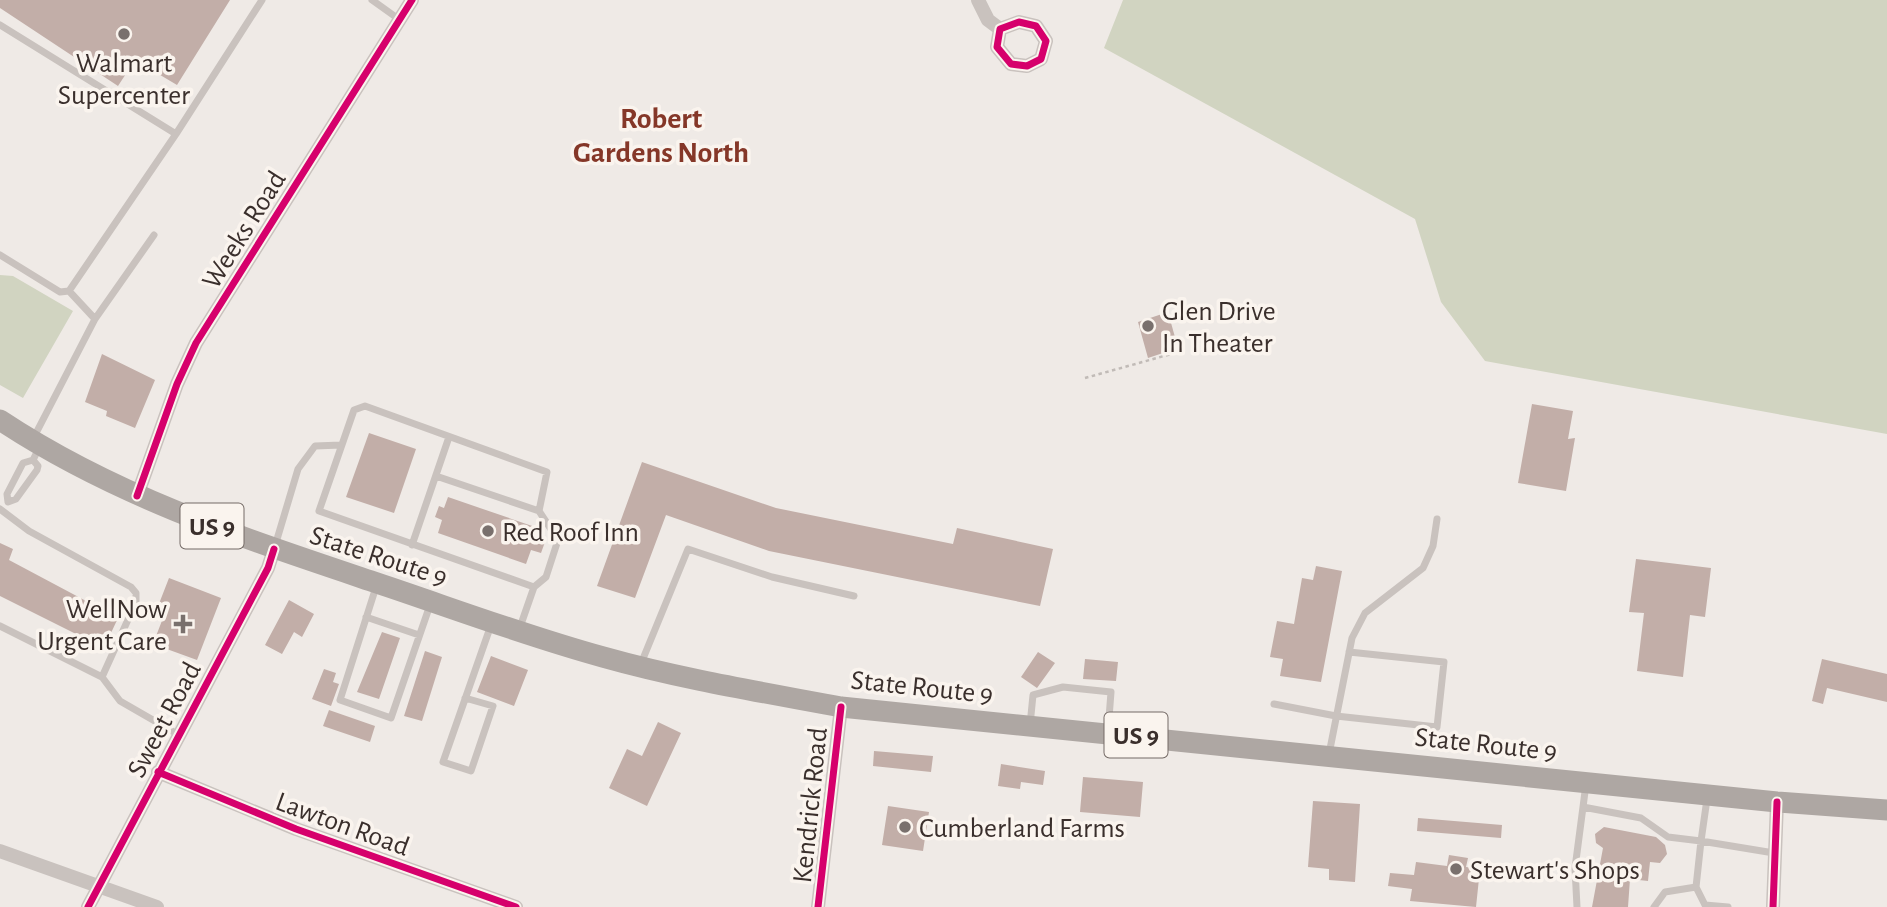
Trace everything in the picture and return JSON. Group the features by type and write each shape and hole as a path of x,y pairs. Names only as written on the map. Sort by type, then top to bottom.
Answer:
{"main road":[{"name":"State Route 9","path":"0,419 35,449 137,496 274,549 519,630 698,681 841,707 1030,724 1777,802 1887,810"}],"street":[{"name":"Weeks Road","path":"137,496 177,384 197,343 412,0"},
{"path":"978,0 988,20 1000,29"},
{"name":"Sweet Road","path":"88,907 268,568 274,549"},
{"name":"Kendrick Road","path":"818,907 841,707"},
{"name":"Lawton Road","path":"158,772 296,829 516,907"},
{"path":"1773,907 1777,802"},
{"path":"0,851 157,907"}],"lane":[{"path":"0,255 60,292 69,291 176,134 262,0"},
{"path":"372,0 400,20"},
{"path":"0,25 176,134"},
{"path":"8,502 7,494 23,463 35,449 95,319 154,235"},
{"path":"69,291 95,319"},
{"path":"534,587 319,511 354,410 365,406 547,472 539,511"},
{"path":"412,545 449,437"},
{"path":"274,549 298,469 315,446 341,445"},
{"path":"35,449 37,470 16,499 8,502 2,510 29,531 131,587 136,593 136,602 102,677"},
{"path":"436,476 539,511 558,540 546,577 534,587 519,630"},
{"path":"1329,755 1352,638 1365,613 1423,568 1433,546 1437,519"},
{"path":"640,666 688,549 772,577 854,596"},
{"path":"377,583 340,700 391,718 431,602"},
{"path":"366,617 419,635"},
{"path":"465,698 493,706 471,771 443,762 465,698 492,621"},
{"path":"0,626 102,677 120,702 179,736"},
{"path":"1274,704 1336,716 1437,727 1444,662 1349,652"},
{"path":"1030,724 1033,695 1063,687 1111,692 1108,732"},
{"path":"1577,907 1575,868 1586,782"},
{"path":"1707,794 1696,887 1705,905 1728,907"},
{"path":"1583,807 1641,818 1668,837 1775,853"},
{"path":"1654,907 1665,892 1696,887"}],"path":[{"path":"1084,378 1182,351"}],"green space":[{"path":"1123,0 1887,0 1887,434 1485,361 1441,302 1415,219 1104,48"},
{"path":"0,275 13,276 73,311 23,398 0,385"}],"building":[{"name":"Walmart Supercenter","path":"0,0 230,0 177,85 135,60 118,86 0,8"},
{"path":"1168,312 1178,348 1148,358 1138,322"},
{"path":"102,354 155,380 135,428 106,416 107,411 85,402"},
{"path":"1532,404 1573,411 1568,439 1575,438 1566,491 1518,483"},
{"path":"369,433 416,449 394,513 346,497"},
{"path":"642,462 776,508 953,544 957,528 1053,549 1040,606 769,551 666,515 635,598 597,586"},
{"name":"Red Roof Inn","path":"448,497 538,528 535,539 545,542 541,553 531,550 526,564 438,533 442,520 435,517 439,506 444,508"},
{"path":"0,543 13,549 9,560 118,618 104,648 0,596"},
{"path":"1636,559 1711,568 1705,617 1690,615 1683,677 1637,671 1644,613 1629,612"},
{"path":"1316,566 1342,571 1321,682 1280,676 1283,659 1270,657 1277,621 1294,624 1302,578 1313,580"},
{"path":"169,578 221,598 197,660 153,644 163,618 155,614"},
{"path":"289,600 314,614 302,637 294,632 282,654 265,645"},
{"path":"382,632 400,638 379,699 357,692"},
{"path":"425,651 442,657 422,721 404,716"},
{"path":"1038,652 1055,663 1037,688 1021,677"},
{"path":"491,656 528,670 514,706 477,692"},
{"path":"1085,659 1118,662 1116,681 1083,679"},
{"path":"1822,659 1887,674 1887,702 1827,688 1823,704 1812,701"},
{"path":"324,669 336,673 333,682 339,684 331,706 312,699"},
{"path":"329,710 375,726 370,742 323,726"},
{"path":"658,722 681,733 647,806 609,788 627,749 642,756"},
{"name":"Cumberland Farms","path":"874,751 933,756 931,772 873,766"},
{"path":"1001,764 1045,771 1043,785 1021,782 1020,789 998,786"},
{"path":"1083,777 1143,782 1140,817 1080,812"},
{"path":"1313,801 1360,804 1355,882 1329,880 1329,869 1308,867"},
{"path":"888,806 929,812 923,851 882,845"},
{"path":"1418,818 1502,825 1501,838 1417,831"},
{"path":"1604,827 1656,837 1665,845 1667,854 1660,863 1650,862 1648,881 1630,879 1628,907 1592,907 1603,848 1596,843 1595,834"},
{"path":"1449,855 1468,858 1466,867 1480,869 1476,907 1410,901 1412,889 1388,886 1390,873 1414,875 1416,862 1447,866"}],"cycle path":[{"path":"137,496 177,384 196,343 412,0"},
{"path":"1019,22 1036,26 1046,41 1041,59 1027,66 1011,64 997,47 1000,29 1019,22"},
{"path":"88,907 268,568 274,549"},
{"path":"818,907 841,707"},
{"path":"158,772 296,829 516,907"},
{"path":"1773,907 1777,802"}],"place":[{"name":"Walmart Supercenter","path":"124,34"},
{"name":"Glen Drive In Theater","path":"1148,326"},
{"name":"Red Roof Inn","path":"488,531"},
{"name":"WellNow Urgent Care","path":"183,624"},
{"name":"Cumberland Farms","path":"905,827"},
{"name":"Stewart's Shops","path":"1456,869"}],"district":[{"name":"Robert Gardens North","path":"661,135"}]}
